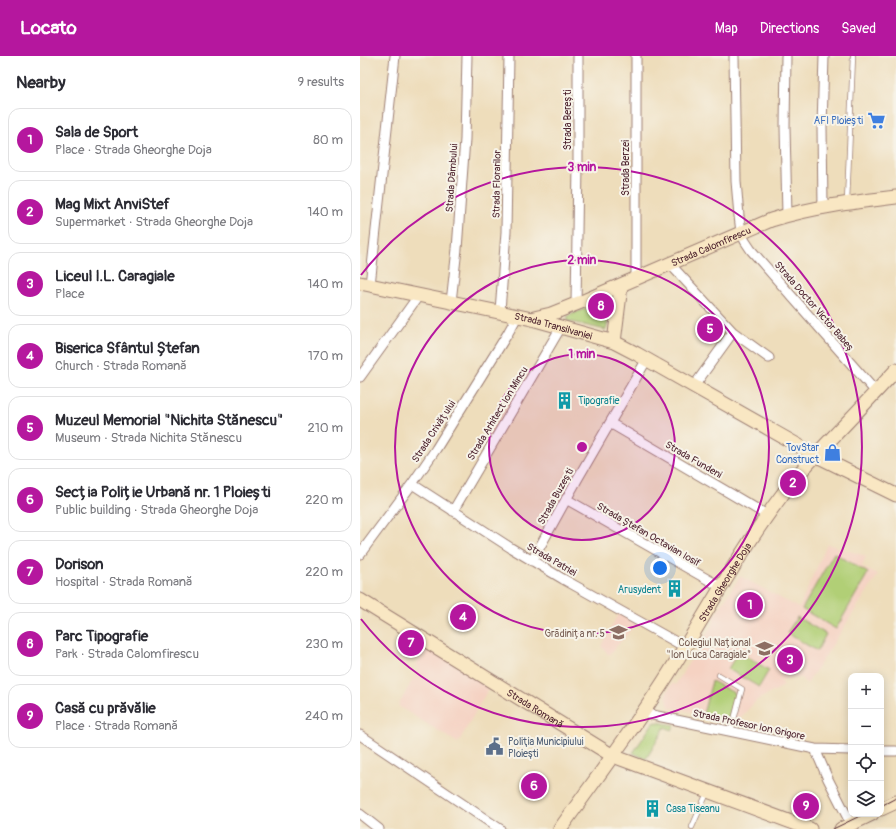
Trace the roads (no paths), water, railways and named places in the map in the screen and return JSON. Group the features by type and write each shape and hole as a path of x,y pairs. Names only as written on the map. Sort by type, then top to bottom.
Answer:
{"main road":[{"name":"Strada Calomfirescu","path":"532,319 551,314 621,286 771,220 823,207 896,197"},
{"name":"Strada Transilvaniei","path":"365,284 518,315 614,342 647,359 815,455 896,495"},
{"path":"614,342 621,286"},
{"name":"Strada Gheorghe Doja","path":"560,829 643,713 767,515 789,485 815,455 896,370"},
{"name":"Strada Romană","path":"360,600 613,756 810,829"},
{"path":"884,808 896,802"},
{"path":"846,827 866,817"}],"street":[{"path":"365,284 395,56"},
{"name":"Strada Dâmbului","path":"451,302 457,249 465,139 467,56"},
{"name":"Strada Florarilor","path":"500,312 506,232 509,56"},
{"name":"Strada Berești","path":"576,304 578,56"},
{"name":"Strada Berzei","path":"636,56 636,279"},
{"name":"Strada Doctor Victor Babeș","path":"734,56 736,181 738,216 741,232 751,250 876,392"},
{"path":"786,56 785,127 787,215"},
{"path":"823,207 822,127 824,56"},
{"path":"670,264 733,332 769,358"},
{"path":"360,377 419,295"},
{"name":"Strada Crivățului","path":"360,554 412,484 459,413 518,315"},
{"name":"Strada Arhitect Ion Mincu","path":"453,511 561,327"},
{"path":"694,386 733,332"},
{"name":"Strada Buzești","path":"532,561 647,359"},
{"name":"Strada Fundeni","path":"610,423 767,515"},
{"name":"Strada Patriei","path":"412,484 532,561 685,647"},
{"name":"Strada Ștefan Octavian Iosif","path":"566,499 721,587"},
{"name":"Strada Profesor Ion Grigore","path":"643,713 815,749 848,750"},
{"path":"360,735 500,829"},
{"path":"815,749 846,827"},
{"path":"884,751 896,751"},
{"path":"360,814 379,829"}],"lane":[{"path":"847,203 853,56"},
{"path":"719,675 742,689 731,731"},
{"path":"692,826 708,791"}],"tram line":[{"path":"884,804 896,798"},
{"path":"833,829 858,817"}],"place":[{"name":"AFI Ploiești","path":"876,120"},
{"name":"Parc Tipografie","path":"601,306"},
{"name":"Muzeul Memorial \"Nichita Stănescu\"","path":"710,329"},
{"name":"Tipografie","path":"565,400"},
{"name":"TovStar Construct","path":"832,453"},
{"name":"Mag Mixt AnviStef","path":"793,483"},
{"name":"Arusydent","path":"674,589"},
{"name":"Sala de Sport","path":"750,605"},
{"name":"Biserica Sfântul Ștefan","path":"463,617"},
{"name":"Grădinița nr. 5","path":"618,633"},
{"name":"Dorison","path":"411,643"},
{"name":"Colegiul Național \"Ion Luca Caragiale\"","path":"764,648"},
{"name":"Liceul I.L. Caragiale","path":"790,660"},
{"name":"Poliţia Municipiului Ploieşti","path":"495,747"},
{"name":"Secția Poliție Urbană nr. 1 Ploiești","path":"534,786"},
{"name":"Casă cu prăvălie","path":"806,806"},
{"name":"Casa Tiseanu","path":"653,808"}]}
